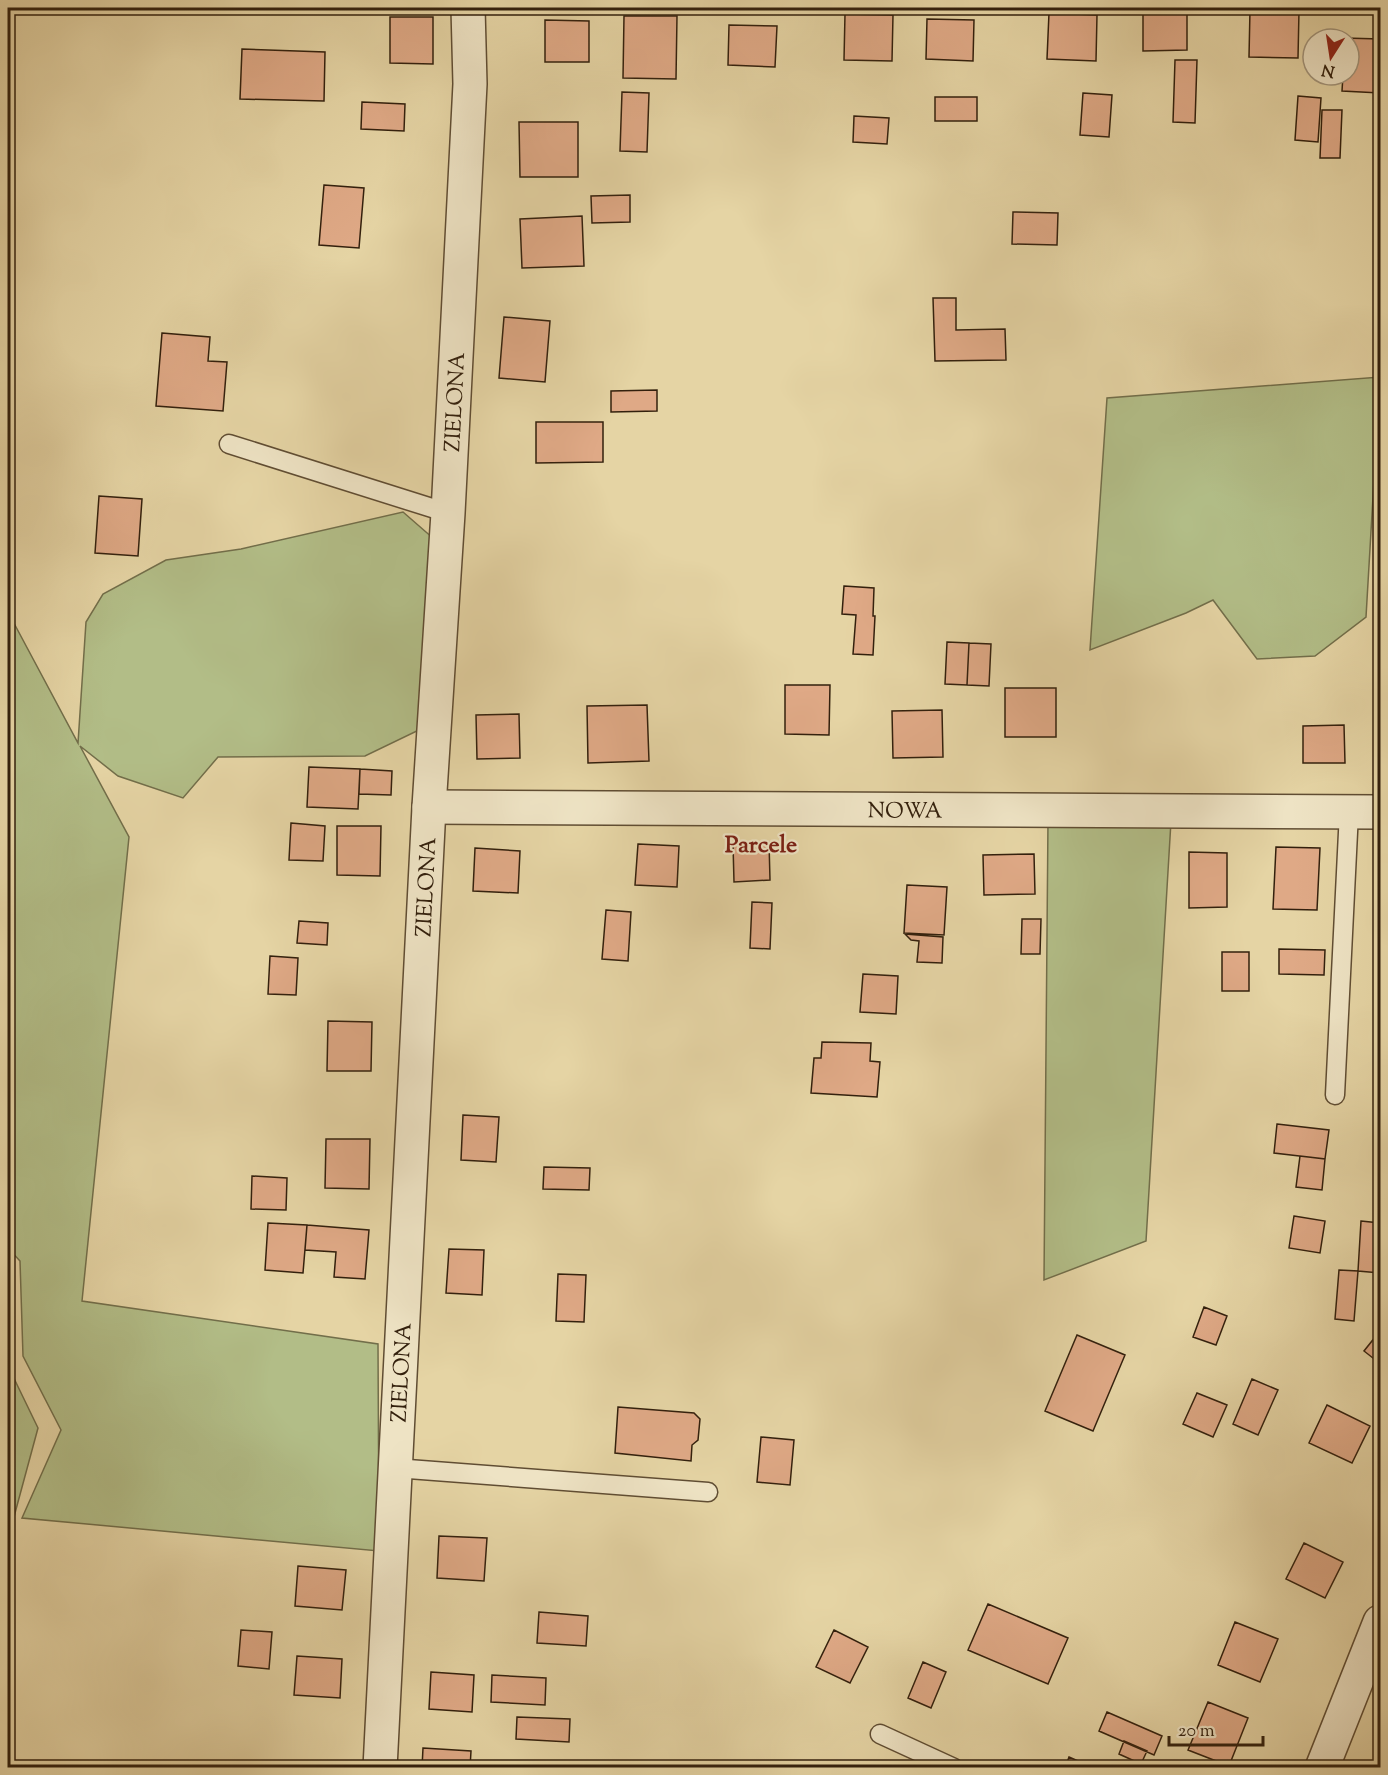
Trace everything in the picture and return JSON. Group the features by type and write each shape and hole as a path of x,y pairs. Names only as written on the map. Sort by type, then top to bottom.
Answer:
{"street":[{"name":"ZIELONA","path":"380,1767 429,807 448,513 470,84 468,8"},
{"name":"NOWA","path":"429,807 1365,812"},
{"path":"1322,1767 1380,1622"}],"lane":[{"path":"229,444 448,513"},
{"path":"1335,1095 1365,812"},
{"path":"395,1468 708,1492"},
{"path":"880,1734 954,1767"}],"green space":[{"path":"1380,377 1366,617 1315,656 1257,659 1213,600 1186,613 1090,650 1107,398"},
{"path":"403,512 434,539 421,729 365,756 218,757 183,798 118,776 80,746 129,837 82,1301 378,1344 379,1551 22,1518 61,1430 23,1356 20,1261 8,1248 8,612 78,743 86,622 103,594 166,560 241,549"},
{"path":"1048,820 1171,821 1146,1241 1044,1280"},
{"path":"8,1366 38,1428 8,1539"}],"building":[{"path":"1250,10 1299,11 1298,58 1249,57"},
{"path":"1187,11 1187,50 1143,51 1143,12"},
{"path":"1049,13 1097,15 1096,61 1047,59"},
{"path":"845,14 893,15 892,61 844,60"},
{"path":"624,16 677,16 676,79 623,78"},
{"path":"390,17 433,17 433,64 390,63"},
{"path":"927,19 974,20 973,61 926,59"},
{"path":"545,20 589,21 589,62 545,62"},
{"path":"729,25 777,26 775,67 728,65"},
{"path":"1361,38 1380,39 1380,93 1342,91 1342,87 1361,87"},
{"path":"242,49 325,52 324,101 240,99"},
{"path":"1175,60 1197,60 1195,123 1173,122"},
{"path":"622,92 649,93 647,152 620,151"},
{"path":"1083,93 1112,95 1109,137 1080,135"},
{"path":"1298,96 1321,98 1318,142 1295,140"},
{"path":"935,97 977,97 977,121 935,121"},
{"path":"362,102 405,104 404,131 361,129"},
{"path":"1322,110 1342,110 1340,158 1320,158"},
{"path":"854,116 889,118 887,144 853,142"},
{"path":"519,122 578,122 578,177 520,177"},
{"path":"324,185 364,188 359,248 319,245"},
{"path":"630,195 630,222 592,223 591,196"},
{"path":"1013,212 1058,213 1057,245 1012,244"},
{"path":"582,216 584,266 522,268 520,219"},
{"path":"933,298 956,298 956,330 1005,329 1006,360 935,361"},
{"path":"504,317 550,321 545,382 499,378"},
{"path":"162,333 210,337 208,361 227,362 223,411 156,406"},
{"path":"657,390 657,411 611,412 611,391"},
{"path":"536,422 603,422 603,462 536,463"},
{"path":"99,496 142,499 138,556 95,553"},
{"path":"844,586 874,588 873,655 853,654 856,615 842,614"},
{"path":"947,642 969,643 967,685 945,684"},
{"path":"969,643 991,644 989,686 967,685"},
{"path":"785,685 830,685 829,735 785,734"},
{"path":"1005,688 1056,688 1056,737 1005,737"},
{"path":"647,705 649,761 588,763 587,706"},
{"path":"942,710 943,757 893,758 892,711"},
{"path":"519,714 520,758 477,759 476,715"},
{"path":"1344,725 1345,763 1303,763 1303,726"},
{"path":"309,767 360,769 358,809 307,807"},
{"path":"360,769 392,771 391,795 359,794"},
{"path":"291,823 325,826 323,861 289,860"},
{"path":"337,826 381,826 380,876 337,875"},
{"path":"769,842 770,880 734,882 733,844"},
{"path":"638,844 679,846 677,887 635,885"},
{"path":"1276,847 1320,848 1317,910 1273,909"},
{"path":"475,848 520,851 518,893 473,891"},
{"path":"1189,852 1227,853 1227,907 1189,908"},
{"path":"1034,854 1035,894 984,895 983,855"},
{"path":"907,885 947,887 944,935 904,933"},
{"path":"752,902 772,903 770,949 750,948"},
{"path":"606,910 631,912 628,961 602,959"},
{"path":"1022,919 1041,919 1040,954 1021,954"},
{"path":"299,921 328,923 327,945 297,943"},
{"path":"905,934 943,937 942,963 917,962 919,941 911,940"},
{"path":"1279,949 1325,950 1324,975 1279,974"},
{"path":"1222,952 1249,952 1249,991 1222,991"},
{"path":"270,956 298,958 296,995 268,994"},
{"path":"863,974 898,976 896,1014 860,1012"},
{"path":"328,1021 372,1022 371,1071 327,1071"},
{"path":"822,1042 871,1043 870,1061 880,1062 877,1097 811,1093 814,1058 821,1058"},
{"path":"463,1115 499,1117 496,1162 461,1160"},
{"path":"1277,1124 1329,1130 1325,1159 1274,1153"},
{"path":"326,1139 370,1139 369,1189 325,1188"},
{"path":"1300,1156 1325,1159 1322,1190 1296,1187"},
{"path":"544,1167 590,1168 589,1190 543,1189"},
{"path":"252,1176 287,1178 286,1210 251,1209"},
{"path":"1294,1216 1325,1221 1320,1253 1289,1248"},
{"path":"1361,1221 1380,1223 1380,1273 1358,1271"},
{"path":"268,1223 307,1225 303,1273 265,1270"},
{"path":"307,1225 369,1230 365,1279 334,1277 336,1252 305,1250"},
{"path":"449,1249 484,1250 482,1295 446,1293"},
{"path":"1339,1270 1358,1271 1354,1321 1335,1319"},
{"path":"558,1274 586,1275 584,1322 556,1321"},
{"path":"1204,1307 1227,1316 1216,1345 1193,1337"},
{"path":"1380,1331 1380,1359 1378,1362 1364,1351"},
{"path":"1077,1335 1125,1355 1093,1431 1045,1411"},
{"path":"1252,1379 1278,1390 1258,1435 1233,1424"},
{"path":"1197,1393 1227,1405 1213,1437 1183,1424"},
{"path":"1327,1405 1370,1426 1352,1463 1309,1443"},
{"path":"618,1407 694,1413 700,1419 698,1440 692,1445 691,1461 615,1453"},
{"path":"761,1437 794,1440 790,1485 757,1482"},
{"path":"439,1536 487,1538 484,1581 437,1578"},
{"path":"1304,1543 1343,1562 1325,1598 1286,1579"},
{"path":"298,1566 346,1570 342,1610 295,1606"},
{"path":"988,1604 1068,1638 1048,1684 968,1650"},
{"path":"539,1612 588,1616 586,1646 537,1643"},
{"path":"1235,1622 1278,1639 1260,1682 1218,1665"},
{"path":"241,1630 272,1632 269,1669 238,1666"},
{"path":"834,1630 868,1647 850,1683 816,1667"},
{"path":"297,1656 342,1659 340,1698 294,1695"},
{"path":"923,1662 946,1672 931,1708 908,1698"},
{"path":"431,1672 474,1675 472,1712 429,1709"},
{"path":"492,1675 546,1678 545,1705 491,1702"},
{"path":"1208,1702 1248,1718 1229,1766 1188,1750"},
{"path":"1107,1712 1162,1736 1154,1755 1099,1731"},
{"path":"517,1717 570,1719 569,1742 516,1739"},
{"path":"1124,1741 1147,1751 1141,1764 1119,1754"},
{"path":"423,1748 471,1751 470,1768 422,1768"},
{"path":"1069,1757 1094,1768 1065,1768"}],"district":[{"name":"Parcele","path":"761,844"}]}
